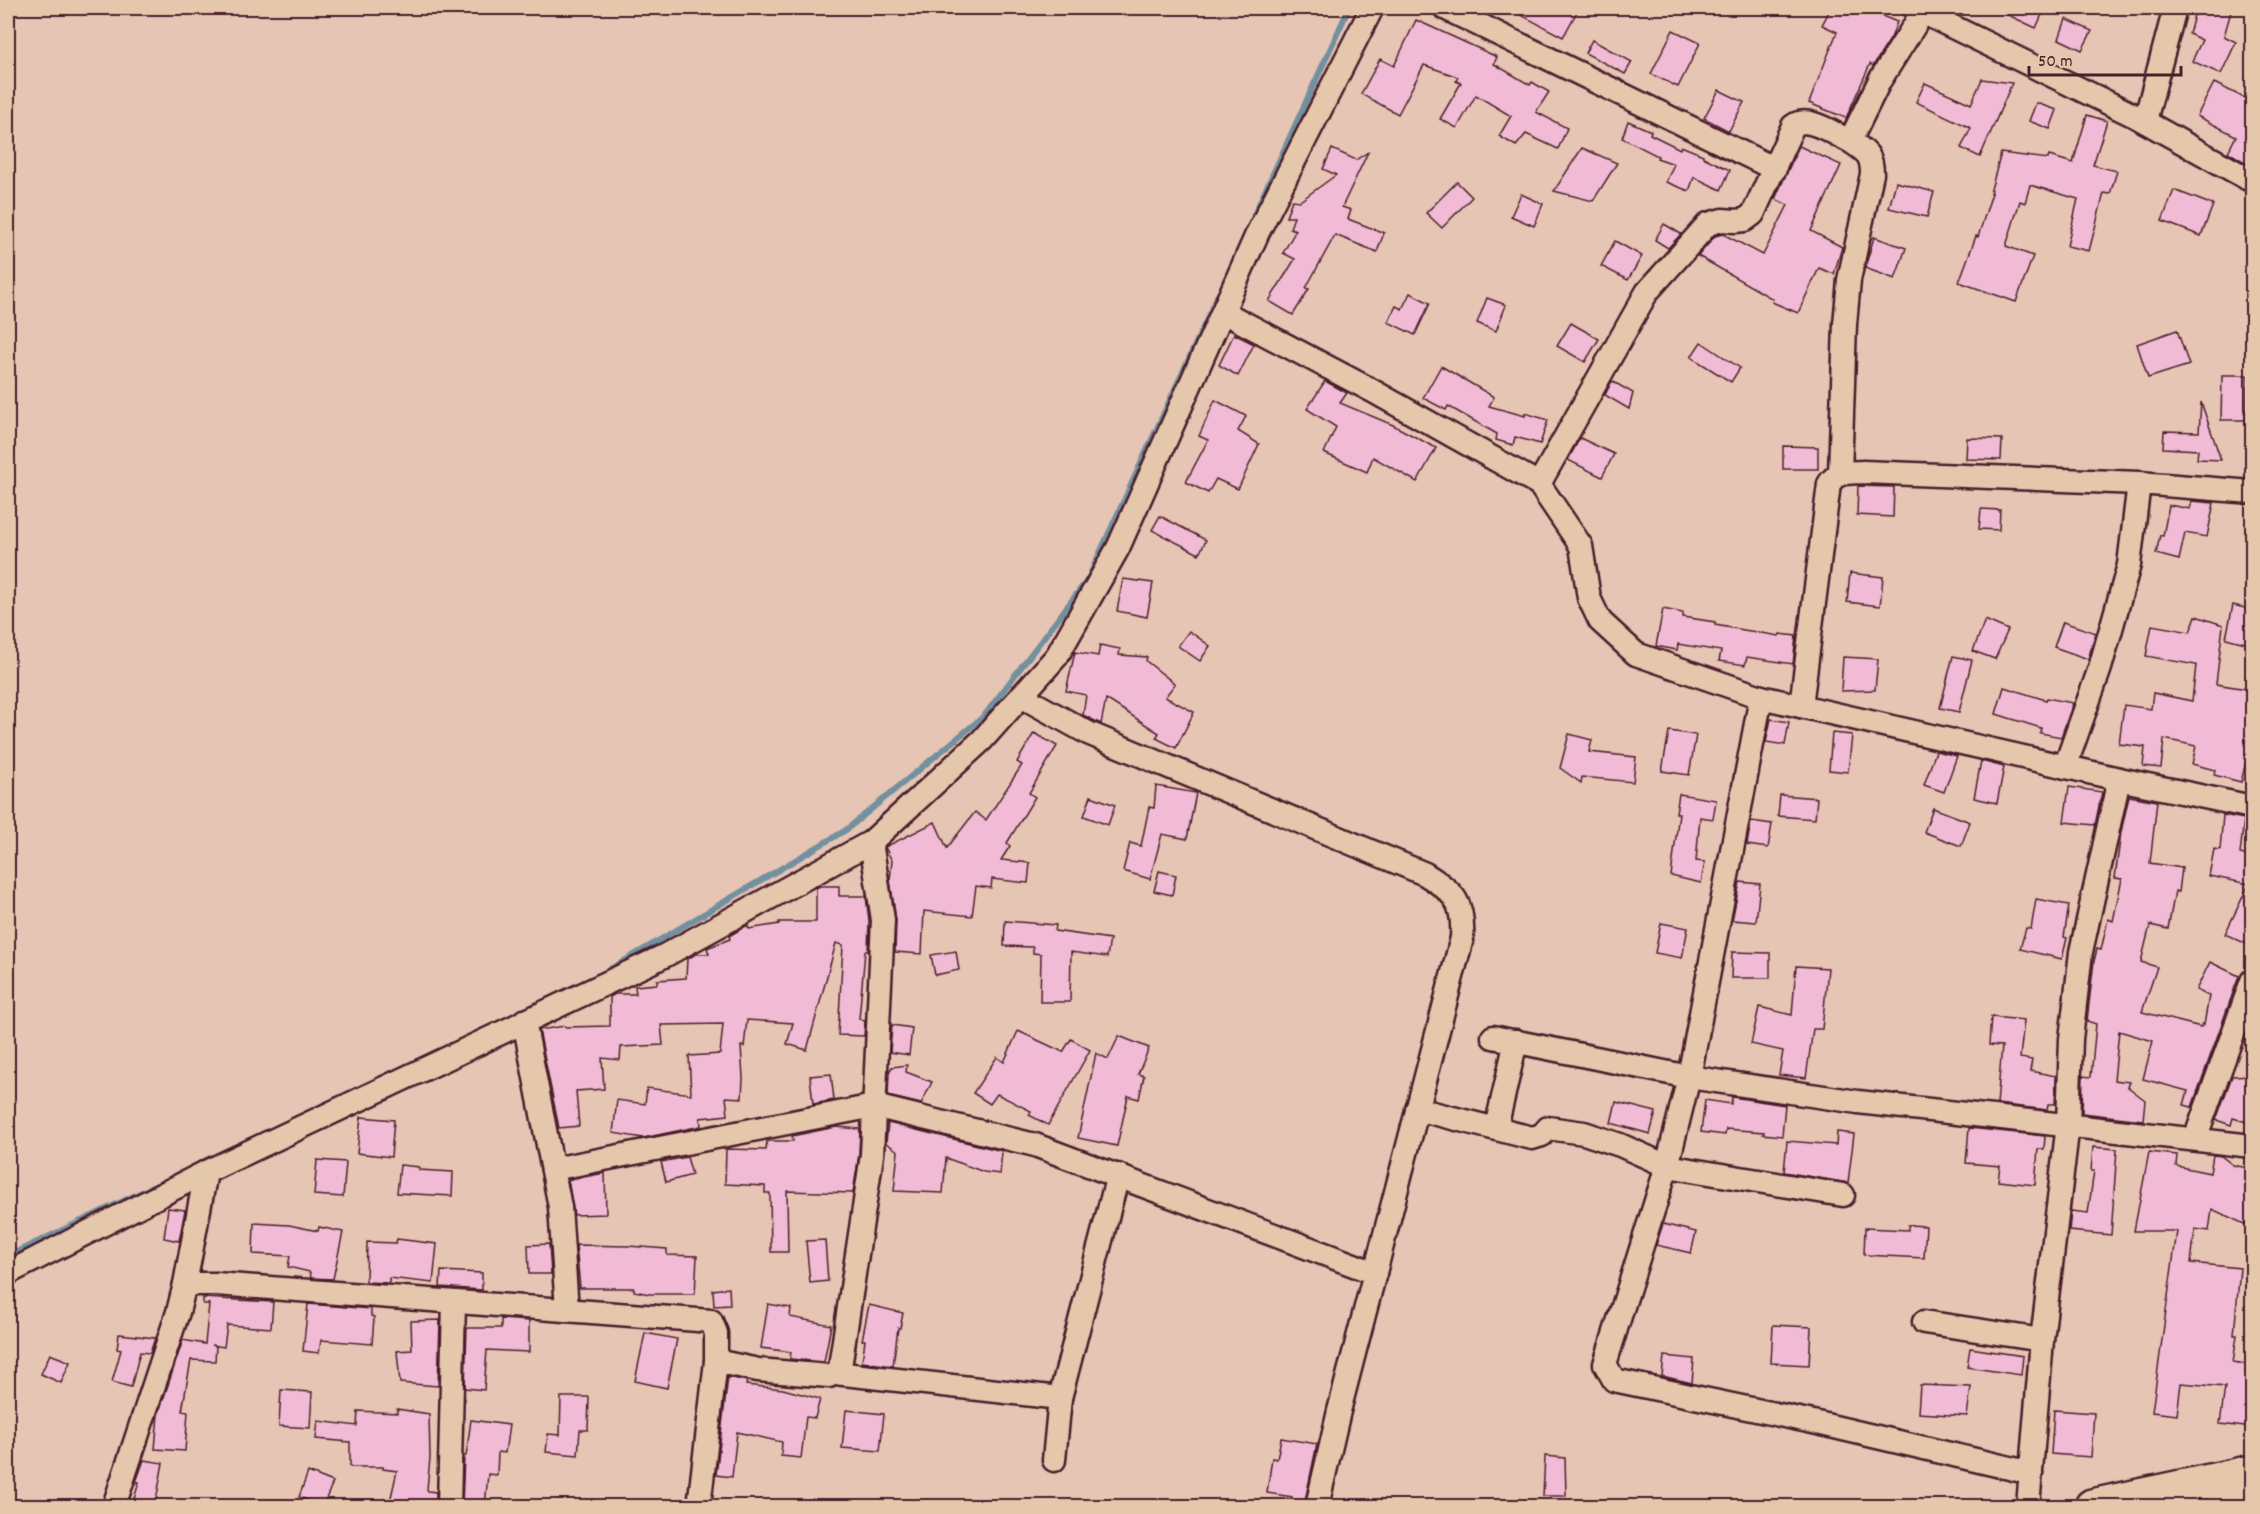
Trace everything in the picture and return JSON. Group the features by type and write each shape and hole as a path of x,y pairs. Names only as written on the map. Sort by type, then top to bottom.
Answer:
{"highway":[{"path":"2098,1506 2253,1472"},
{"path":"2222,1506 2253,1500"}],"street":[{"path":"8,1273 206,1172 664,956 871,842 982,740 1057,656 1118,548 1258,232 1372,8"},
{"path":"1445,8 1775,169"},
{"path":"2145,122 2175,8"},
{"path":"1850,141 1880,80 1919,10 2145,122 2253,181"},
{"path":"1539,484 1647,292 1708,224 1722,220 1745,220 1752,214 1775,169 1793,126 1797,123 1809,123 1850,141 1869,154 1872,163 1872,174 1849,280 1845,324 1840,474"},
{"path":"1223,312 1371,390 1539,484 1581,546 1589,598 1600,621 1636,654 1761,697 2065,767 2253,807"},
{"path":"1801,706 1829,484 1832,478 1840,474 1875,473 2139,483 2253,492"},
{"path":"2065,767 2100,668 2129,565 2139,483"},
{"path":"1021,696 1088,733 1425,874 1442,885 1460,907 1463,919 1462,938 1339,1411 1317,1506"},
{"path":"1761,697 1689,1077 1666,1166 1605,1364 1614,1380 1813,1422 2031,1473"},
{"path":"2028,1506 2042,1340 2068,1124 2071,1038 2081,952 2119,779"},
{"path":"716,1361 758,1370 829,1376 840,1367 872,1155 883,920 871,842"},
{"path":"2195,1139 2253,981"},
{"path":"524,1021 560,1207 567,1310"},
{"path":"1493,1037 1689,1077 1858,1102 2253,1146"},
{"path":"1496,1128 1516,1041"},
{"path":"553,1169 874,1106 1035,1145 1375,1273"},
{"path":"1417,1109 1532,1138 1542,1135 1548,1128 1562,1128 1620,1145 1666,1166 1843,1195"},
{"path":"114,1506 178,1312 206,1172"},
{"path":"1053,1460 1060,1398 1118,1175"},
{"path":"185,1284 216,1284 711,1321 716,1333 716,1361 699,1506"},
{"path":"449,1506 453,1302"},
{"path":"1924,1322 2042,1340"},
{"path":"835,1373 1060,1398"}],"building":[{"path":"1508,8 1579,8 1563,37"},
{"path":"1831,8 1862,8 1897,22 1891,38 1873,66 1870,64 1846,118 1809,103 1837,32 1822,25"},
{"path":"1993,8 2045,8 2036,28"},
{"path":"2196,8 2232,8 2224,36 2236,42 2221,74 2192,61 2202,40 2189,34"},
{"path":"2066,19 2092,31 2082,50 2059,39"},
{"path":"1416,20 1497,57 1494,64 1530,85 1532,82 1549,92 1536,112 1567,128 1558,149 1526,134 1516,146 1499,136 1511,116 1476,95 1457,128 1440,119 1461,83 1456,81 1458,77 1424,65 1398,114 1361,94 1380,59 1394,66"},
{"path":"1673,30 1700,43 1678,87 1651,74"},
{"path":"1592,40 1632,62 1625,74 1585,53"},
{"path":"1982,79 2012,83 1980,157 1961,148 1971,128 1916,102 1925,83 1971,104"},
{"path":"2214,83 2253,102 2253,155 2248,164 2228,152 2236,136 2197,116"},
{"path":"1719,90 1744,102 1729,131 1704,118"},
{"path":"2036,103 2057,110 2050,129 2029,121"},
{"path":"2087,115 2107,121 2093,165 2117,171 2110,194 2104,193 2089,251 2067,246 2078,199 2030,185 2025,203 2020,201 2006,246 2033,256 2016,302 1959,282 1976,236 1978,237 1992,193 1990,193 2001,153 2048,159 2049,156 2073,163"},
{"path":"1628,121 1651,131 1650,134 1680,149 1681,146 1703,155 1730,170 1721,190 1694,177 1689,191 1666,182 1674,164 1657,158 1658,156 1622,138"},
{"path":"1799,146 1841,165 1811,231 1842,247 1834,274 1819,268 1798,313 1772,302 1773,299 1698,256 1715,236 1723,234 1763,255 1788,205 1775,199"},
{"path":"1582,148 1617,163 1593,201 1554,191"},
{"path":"1332,149 1356,160 1368,152 1342,207 1351,210 1348,219 1384,233 1377,252 1335,235 1306,288 1309,289 1293,315 1269,301 1295,259 1283,253 1296,230 1290,228 1294,217 1286,217 1292,200 1300,201 1336,175 1323,169"},
{"path":"1457,182 1472,197 1442,228 1426,213"},
{"path":"1896,182 1934,192 1927,217 1889,208"},
{"path":"2174,190 2213,205 2201,236 2162,221"},
{"path":"1521,194 1543,204 1534,226 1511,216"},
{"path":"1664,224 1681,234 1668,248 1655,240"},
{"path":"1874,237 1906,248 1895,279 1865,268"},
{"path":"1615,241 1642,256 1628,280 1601,266"},
{"path":"1410,293 1430,303 1415,335 1388,322 1396,306 1402,309"},
{"path":"1487,298 1506,305 1496,331 1477,323"},
{"path":"1571,323 1599,339 1585,362 1557,346"},
{"path":"2177,330 2189,365 2148,378 2137,344"},
{"path":"1234,334 1254,344 1238,376 1219,365"},
{"path":"1701,342 1740,368 1731,382 1691,357"},
{"path":"1441,366 1494,397 1489,406 1548,420 1540,444 1515,437 1513,445 1496,440 1497,434 1448,406 1446,410 1423,398"},
{"path":"2222,375 2247,375 2246,420 2221,420"},
{"path":"1325,381 1347,393 1340,403 1393,425 1436,448 1417,482 1373,457 1367,472 1324,453 1336,427 1307,409"},
{"path":"1612,381 1633,393 1629,409 1605,395"},
{"path":"1215,400 1246,416 1238,431 1259,444 1238,489 1216,479 1208,493 1186,482 1208,440 1199,436"},
{"path":"2201,402 2221,460 2197,459 2198,450 2163,448 2164,431 2199,432"},
{"path":"1580,438 1614,454 1602,477 1568,460"},
{"path":"1967,438 2002,439 2001,460 1966,459"},
{"path":"1783,446 1818,447 1818,469 1783,469"},
{"path":"1858,486 1894,487 1893,517 1857,515"},
{"path":"2192,501 2214,503 2207,537 2185,533 2179,560 2156,554 2160,535 2163,536 2169,505 2190,509"},
{"path":"1981,509 2000,510 1999,530 1979,529"},
{"path":"1160,516 1206,540 1199,554 1152,530"},
{"path":"1850,573 1883,577 1880,606 1847,602"},
{"path":"1123,579 1153,583 1147,617 1117,611"},
{"path":"2233,605 2253,610 2253,629 2249,644 2226,638"},
{"path":"1663,609 1683,613 1683,617 1715,622 1715,625 1779,636 1780,634 1796,636 1793,664 1747,657 1745,665 1719,661 1721,651 1678,644 1677,650 1656,646"},
{"path":"2196,616 2223,625 2216,684 2253,690 2253,734 2241,782 2214,775 2215,770 2192,764 2196,746 2164,739 2161,768 2143,766 2145,747 2119,744 2124,705 2151,709 2153,693 2192,701 2196,665 2146,656 2152,625 2190,632"},
{"path":"1985,620 2008,630 1995,659 1973,651"},
{"path":"2063,622 2096,633 2088,659 2054,647"},
{"path":"1189,631 1210,646 1200,661 1178,646"},
{"path":"1100,645 1120,649 1119,655 1147,657 1146,661 1175,684 1165,697 1194,712 1176,748 1156,738 1159,733 1106,699 1101,724 1083,715 1086,695 1066,691 1075,652 1098,656"},
{"path":"1953,656 1972,660 1959,712 1940,708"},
{"path":"1843,657 1878,659 1875,690 1841,691"},
{"path":"2004,687 2046,700 2047,698 2073,703 2061,737 2040,733 2041,728 1996,714"},
{"path":"1771,719 1789,722 1785,745 1766,742"},
{"path":"1669,731 1696,735 1689,775 1662,771"},
{"path":"1034,733 1057,746 1029,793 1035,797 1007,843 1010,846 1001,860 1030,863 1028,883 992,879 991,888 976,886 972,916 924,911 922,954 895,952 896,920 890,880 892,861 885,847 935,822 947,848 975,812 986,820 1022,765 1017,762"},
{"path":"1832,733 1852,735 1848,772 1829,770"},
{"path":"1569,734 1592,740 1589,752 1636,757 1633,782 1582,777 1581,783 1560,768"},
{"path":"1936,751 1957,756 1944,792 1924,785"},
{"path":"1981,761 2004,767 1997,803 1974,798"},
{"path":"1156,786 1196,793 1187,839 1162,834 1150,879 1123,871 1130,843 1141,846 1149,807 1154,808"},
{"path":"2069,787 2102,792 2095,825 2064,822"},
{"path":"1679,794 1716,800 1713,819 1700,817 1696,861 1705,862 1701,883 1671,876 1679,813 1676,813"},
{"path":"1780,795 1817,798 1815,819 1778,816"},
{"path":"1091,796 1115,805 1108,825 1084,816"},
{"path":"2129,796 2157,801 2150,863 2182,868 2179,892 2175,891 2168,929 2150,925 2141,962 2157,967 2142,1012 2201,1027 2202,1024 2204,1025 2209,996 2196,990 2210,962 2239,976 2192,1107 2184,1105 2188,1091 2143,1079 2153,1041 2119,1031 2114,1080 2130,1082 2128,1087 2145,1100 2143,1120 2082,1113 2083,1076 2091,1077 2096,1024 2087,1021 2094,961 2097,949 2101,950 2108,919 2113,921 2122,879 2115,878 2121,832"},
{"path":"1933,808 1970,822 1961,846 1924,832"},
{"path":"2223,815 2244,819 2240,854 2253,857 2253,947 2225,934 2249,884 2209,876 2214,849 2220,850"},
{"path":"1751,821 1772,824 1768,848 1747,845"},
{"path":"1159,871 1176,875 1172,895 1154,891"},
{"path":"1740,882 1760,884 1756,922 1732,920"},
{"path":"839,886 839,896 866,896 869,921 868,951 865,951 859,1019 865,1021 864,1036 838,1035 843,945 836,943 807,1050 787,1044 793,1023 747,1020 744,1047 741,1046 742,1098 726,1097 728,1115 700,1118 701,1126 643,1138 613,1133 617,1100 645,1104 647,1088 691,1094 689,1056 720,1054 723,1024 661,1025 663,1045 621,1047 620,1060 602,1058 604,1089 576,1091 579,1126 559,1128 539,1030 565,1026 610,1026 610,997 615,994 636,994 635,986 657,984 657,980 686,978 687,959 696,954 709,954 707,948 730,939 729,936 746,926 749,929 779,924 779,922 816,922 816,888"},
{"path":"2036,899 2069,905 2064,937 2067,938 2062,959 2020,949 2026,928 2031,929"},
{"path":"1005,921 1056,925 1055,931 1110,939 1107,957 1071,952 1070,1002 1040,1002 1041,954 1033,953 1033,947 1004,946"},
{"path":"1661,923 1688,928 1682,958 1655,953"},
{"path":"956,951 959,970 935,975 931,955"},
{"path":"1732,952 1770,953 1770,978 1731,978"},
{"path":"1796,966 1828,968 1822,1029 1813,1029 1806,1078 1779,1075 1783,1051 1751,1044 1759,1007 1792,1015"},
{"path":"1991,1017 2024,1020 2020,1058 2032,1060 2030,1071 2056,1076 2055,1104 2048,1104 2047,1110 1997,1104 2002,1046 1989,1045"},
{"path":"892,1025 912,1028 909,1055 890,1052"},
{"path":"1018,1031 1063,1052 1071,1039 1090,1050 1048,1125 1029,1115 1031,1111 997,1094 990,1104 973,1093 997,1057 1004,1062"},
{"path":"1119,1036 1149,1048 1138,1074 1144,1076 1139,1099 1128,1096 1117,1146 1078,1138 1096,1053 1108,1059"},
{"path":"907,1065 906,1072 932,1082 921,1104 888,1096 889,1072 892,1067"},
{"path":"831,1074 834,1100 813,1104 810,1076"},
{"path":"2253,1075 2253,1124 2233,1118 2231,1125 2216,1120 2232,1076"},
{"path":"1732,1097 1785,1105 1782,1136 1726,1129 1725,1135 1701,1132 1705,1100 1731,1104"},
{"path":"1616,1102 1656,1112 1650,1134 1611,1123"},
{"path":"361,1117 394,1120 391,1157 357,1153"},
{"path":"888,1123 1002,1151 1000,1174 984,1172 946,1158 943,1193 894,1191 898,1151 886,1143"},
{"path":"836,1127 860,1129 853,1193 787,1191 788,1252 771,1252 770,1193 765,1193 765,1186 725,1184 726,1149 766,1150 767,1141 793,1141 792,1136"},
{"path":"1969,1128 2045,1136 2044,1149 2038,1149 2035,1185 1998,1181 2000,1166 1966,1163"},
{"path":"1837,1132 1854,1134 1848,1183 1784,1172 1787,1141 1836,1145"},
{"path":"2093,1147 2117,1149 2111,1235 2069,1231 2071,1211 2088,1213 2094,1171 2091,1171"},
{"path":"2149,1152 2177,1155 2176,1166 2210,1173 2213,1155 2221,1156 2233,1165 2253,1169 2253,1228 2212,1209 2209,1231 2195,1229 2191,1263 2240,1268 2234,1335 2237,1335 2233,1362 2253,1365 2253,1428 2220,1424 2225,1387 2181,1383 2177,1415 2152,1412 2177,1231 2134,1231"},
{"path":"687,1157 692,1175 666,1182 661,1162"},
{"path":"317,1160 346,1162 343,1197 314,1195"},
{"path":"400,1165 419,1167 419,1170 453,1172 452,1196 397,1193"},
{"path":"605,1173 606,1214 574,1215 568,1180"},
{"path":"168,1208 185,1210 179,1241 164,1238"},
{"path":"254,1223 289,1225 318,1231 319,1227 343,1232 333,1279 311,1278 310,1272 288,1267 290,1256 253,1254"},
{"path":"1663,1224 1696,1232 1691,1253 1656,1245"},
{"path":"1908,1225 1926,1226 1924,1258 1864,1255 1865,1228 1908,1230"},
{"path":"397,1239 437,1244 433,1283 389,1278 389,1283 366,1282 367,1242 396,1243"},
{"path":"825,1240 828,1281 810,1283 806,1241"},
{"path":"549,1244 551,1274 529,1274 528,1245"},
{"path":"576,1245 667,1249 667,1255 697,1256 695,1294 649,1294 634,1291 634,1288 580,1288"},
{"path":"441,1271 482,1273 482,1290 440,1287"},
{"path":"729,1288 730,1305 714,1306 713,1290"},
{"path":"203,1298 273,1302 271,1328 227,1325 224,1347 212,1345 216,1346 215,1361 191,1360 182,1411 188,1412 185,1451 155,1449 158,1415 183,1340 205,1344 209,1304 203,1304"},
{"path":"308,1304 371,1309 371,1316 374,1317 372,1344 321,1340 319,1353 303,1351"},
{"path":"768,1304 791,1308 790,1317 831,1325 824,1362 790,1359 791,1352 761,1348"},
{"path":"869,1305 903,1313 900,1328 898,1328 893,1366 862,1362 865,1340 862,1340"},
{"path":"501,1319 529,1321 529,1352 487,1350 484,1390 465,1388 467,1328 501,1328"},
{"path":"440,1320 438,1386 400,1383 397,1351 412,1350 411,1321"},
{"path":"1773,1325 1811,1327 1809,1365 1771,1363"},
{"path":"645,1333 677,1339 667,1388 635,1381"},
{"path":"119,1334 155,1338 150,1353 140,1352 131,1387 112,1382 121,1350 117,1349"},
{"path":"1970,1348 2023,1356 2021,1375 1967,1367"},
{"path":"50,1354 70,1362 61,1383 41,1374"},
{"path":"1664,1356 1694,1359 1692,1383 1662,1376"},
{"path":"728,1377 747,1381 746,1385 783,1389 820,1399 815,1418 806,1417 801,1458 781,1456 782,1442 737,1432 732,1477 716,1475"},
{"path":"1920,1385 1971,1387 1967,1416 1918,1413"},
{"path":"281,1390 312,1392 310,1428 279,1426"},
{"path":"561,1397 589,1397 588,1430 580,1430 578,1455 546,1452 548,1434 560,1435"},
{"path":"397,1409 429,1414 430,1458 427,1489 436,1492 436,1506 389,1506 397,1471 383,1469 383,1467 350,1467 350,1442 316,1439 318,1421 357,1426 358,1411 397,1413"},
{"path":"846,1410 884,1414 880,1451 842,1448"},
{"path":"2054,1410 2094,1413 2091,1457 2051,1454"},
{"path":"471,1420 509,1425 505,1453 498,1452 497,1475 488,1474 485,1506 462,1506 464,1456 466,1456"},
{"path":"1281,1438 1317,1444 1304,1506 1291,1506 1292,1497 1267,1493 1272,1458 1277,1459"},
{"path":"1545,1456 1565,1458 1566,1496 1543,1496"},
{"path":"144,1460 163,1463 155,1506 132,1506 139,1482 136,1482"},
{"path":"308,1472 333,1482 323,1506 299,1497"}],"waterway":[{"path":"1254,215 1349,8"},
{"path":"607,971 846,830 984,716 1088,579 1218,295"},
{"path":"8,1256 159,1184"}]}
